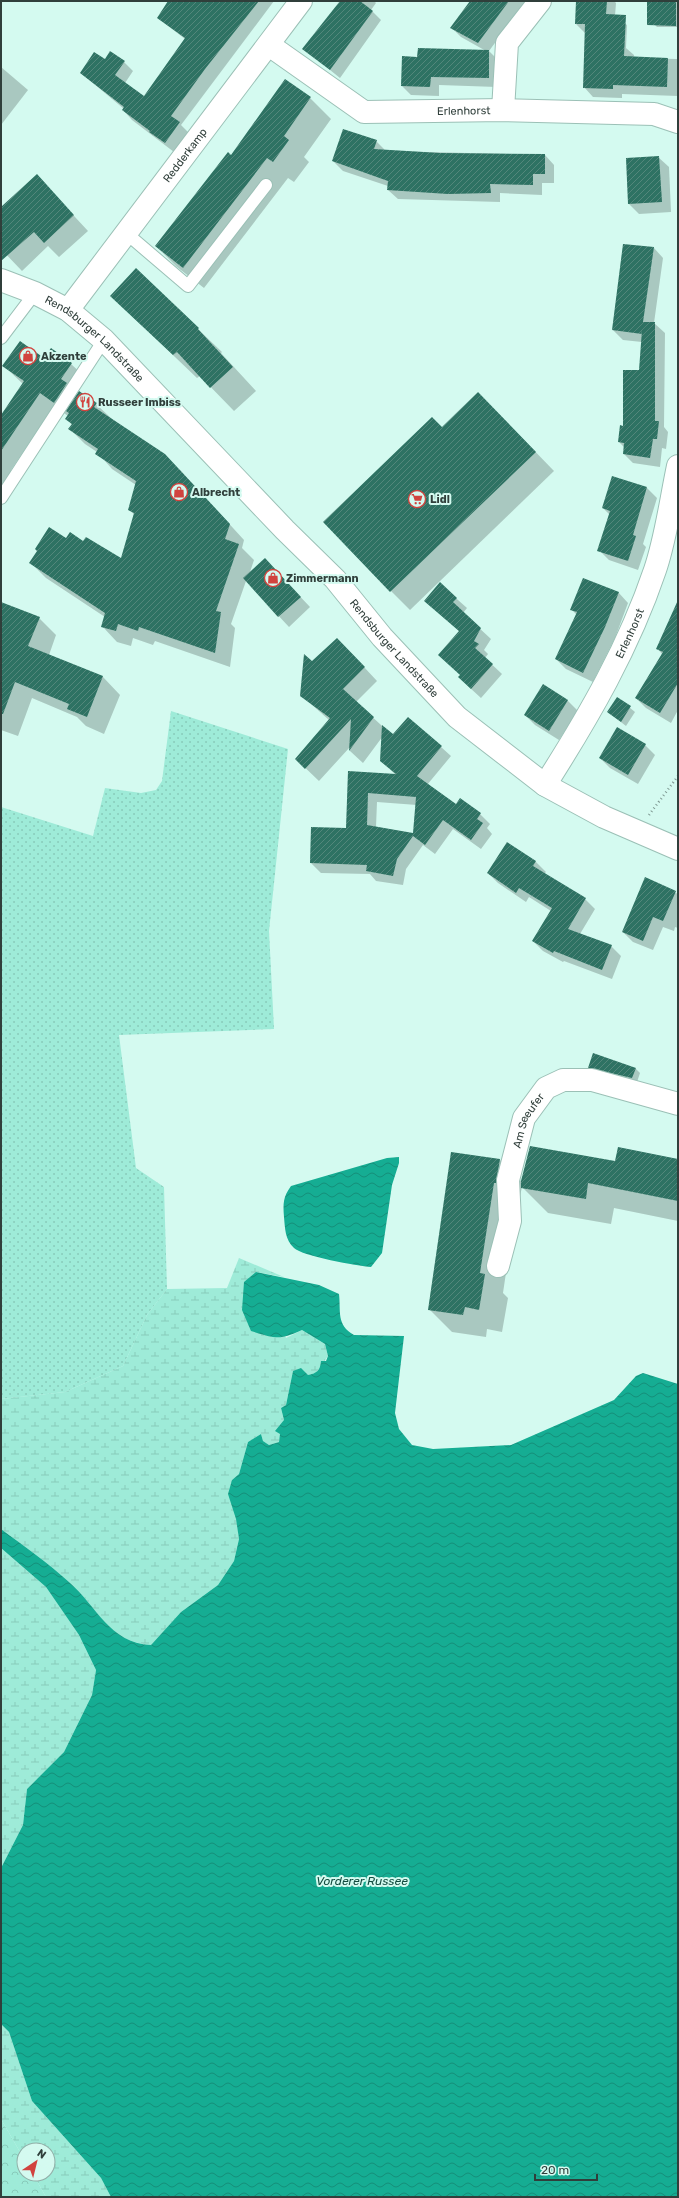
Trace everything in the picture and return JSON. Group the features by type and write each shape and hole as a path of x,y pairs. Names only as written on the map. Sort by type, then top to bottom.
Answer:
{"street":[{"name":"Redderkamp","path":"68,310 301,1"},
{"path":"504,110 507,43 540,1"},
{"name":"Erlenhorst","path":"269,45 364,112 504,110 654,114 678,122"},
{"name":"Rendsburger Landstraße","path":"1,280 35,293 68,310 104,340 280,525 335,579 382,637 458,717 546,785 604,817 678,849"},
{"name":"Erlenhorst","path":"546,785 589,716 624,648 656,569 678,466"},
{"name":"Am Seeufer","path":"498,1266 510,1221 508,1180 524,1118 546,1088 564,1080 592,1080 678,1104"}],"lane":[{"path":"126,233 188,286 266,185"},
{"path":"1,338 35,293"},
{"path":"1,498 104,340"}],"path":[{"path":"666,793 678,776"}],"green space":[{"path":"171,711 288,749 269,931 274,1029 119,1035 136,1168 164,1187 167,1289 147,1315 123,1366 65,1392 1,1399 1,807 93,836 105,788 141,793 156,790 162,781"},
{"path":"239,1258 284,1277 256,1272 286,1338 302,1330 325,1344 328,1356 316,1373 308,1375 293,1371 286,1405 281,1408 284,1420 279,1442 269,1445 263,1441 261,1434 248,1442 239,1474 232,1480 239,1539 234,1561 218,1585 181,1612 151,1645 136,1642 113,1630 104,1622 69,1582 1,1529 1,1399 65,1392 123,1366 147,1315 167,1289 227,1288"},
{"path":"1,1548 46,1587 79,1635 96,1670 92,1695 64,1752 27,1789 23,1825 1,1868"},
{"path":"1,2024 9,2032 32,2101 101,2178 111,2197 46,2197 38,2182 56,2182 56,2142 16,2142 16,2145 1,2119"},
{"path":"1,2119 16,2145 16,2182 38,2182 46,2197 1,2197"}],"water":[{"path":"399,1157 399,1163 392,1185 382,1253 371,1267 343,1263 318,1257 299,1251 291,1245 286,1234 284,1200 291,1186 387,1158"},
{"name":"Vorderer Russee","path":"256,1272 319,1285 339,1294 340,1317 344,1327 354,1335 404,1336 395,1413 399,1429 412,1445 433,1449 511,1445 614,1400 636,1376 643,1373 678,1384 678,2197 111,2197 101,2178 32,2101 9,2032 1,2024 1,1868 23,1825 27,1789 64,1752 92,1695 96,1670 79,1635 46,1587 1,1548 1,1529 69,1582 114,1631 124,1638 137,1643 151,1645 181,1612 218,1585 234,1561 239,1539 236,1519 228,1494 232,1480 239,1474 248,1442 261,1434 263,1441 269,1445 279,1442 280,1434 275,1431 284,1420 281,1408 286,1405 293,1371 301,1368 308,1375 314,1373 318,1371 321,1361 326,1361 328,1356 325,1344 302,1330 282,1337 272,1337 251,1331 242,1310 244,1282"}],"building":[{"path":"168,1 259,1 205,69 171,116 180,122 165,143 122,110 124,107 80,73 94,52 105,59 110,51 125,61 115,75 144,96 185,38 157,18"},
{"path":"340,1 360,1 373,11 330,70 302,49"},
{"path":"470,1 509,1 478,43 450,28"},
{"path":"576,1 607,1 606,14 626,15 624,56 668,58 667,87 613,85 613,89 583,88 585,24 575,24"},
{"path":"647,1 676,1 676,26 647,25"},
{"path":"418,48 489,50 489,78 431,77 430,87 401,86 402,56 417,57"},
{"path":"285,79 311,97 284,136 289,140 273,162 267,158 183,268 155,246 228,152 231,155"},
{"path":"343,129 377,140 374,149 440,153 545,154 545,174 533,174 533,185 490,184 491,193 448,194 387,190 388,181 332,161"},
{"path":"659,156 662,202 628,204 626,158"},
{"path":"37,174 74,215 44,243 34,232 1,261 1,207"},
{"path":"623,244 654,247 643,322 655,322 655,421 659,421 657,439 653,439 650,458 623,454 624,443 618,442 620,425 623,426 623,370 639,370 642,334 612,330"},
{"path":"136,268 199,328 198,329 233,367 210,388 177,352 173,355 110,296"},
{"path":"20,341 44,358 51,348 72,363 61,379 67,383 54,403 40,393 1,451 1,415 24,381 2,366"},
{"path":"79,391 97,403 94,407 165,454 230,524 225,539 239,544 216,611 221,612 215,653 139,627 138,631 118,624 116,631 101,627 105,613 29,563 37,551 35,549 49,527 66,538 70,532 83,541 86,537 121,558 134,513 128,510 136,481 95,454 98,449 68,429 72,424 65,419 69,413 66,411"},
{"name":"Lidl","path":"478,392 536,452 390,592 323,522 432,417 442,427"},
{"path":"612,476 647,487 633,535 636,536 628,561 597,551 610,511 602,508"},
{"path":"265,558 301,597 278,617 243,578"},
{"path":"583,578 619,592 605,627 583,673 555,659 577,612 570,610"},
{"path":"440,582 457,598 453,602 481,628 474,641 479,644 475,648 493,664 471,689 458,677 460,675 438,655 459,631 424,601"},
{"path":"678,600 678,683 660,713 635,698 663,652 656,649"},
{"path":"1,602 40,617 28,646 103,676 87,717 67,709 69,704 15,682 3,714 1,714"},
{"path":"337,638 365,667 343,689 374,717 349,751 351,719 305,769 295,759 330,718 300,696 304,654 312,661"},
{"path":"543,684 568,700 549,731 524,715"},
{"path":"617,697 631,706 621,722 607,712"},
{"path":"408,717 442,746 417,776 456,804 460,798 481,813 477,819 483,823 471,840 443,820 425,845 413,836 397,859 393,876 366,871 367,865 310,863 311,827 346,828 348,771 396,774 380,761 382,725 393,734","holes":["368,793 416,797 413,833 367,825"]},
{"path":"617,727 646,744 628,775 599,758"},
{"path":"507,842 536,861 533,866 586,898 568,929 612,945 602,970 554,951 553,953 532,941 552,908 519,888 516,893 487,873"},
{"path":"645,877 676,891 663,921 653,917 643,941 622,932"},
{"path":"593,1053 636,1068 632,1078 588,1068"},
{"path":"530,1146 615,1161 618,1147 678,1159 678,1201 588,1183 586,1199 521,1188 521,1181"},
{"path":"451,1152 500,1159 496,1183 494,1183 480,1273 485,1274 479,1310 465,1307 463,1315 428,1310"}],"place":[{"name":"Akzente","path":"28,356"},
{"name":"Russeer Imbiss","path":"85,402"},
{"name":"Albrecht","path":"179,492"},
{"name":"Lidl","path":"417,499"},
{"name":"Zimmermann","path":"273,578"}]}
